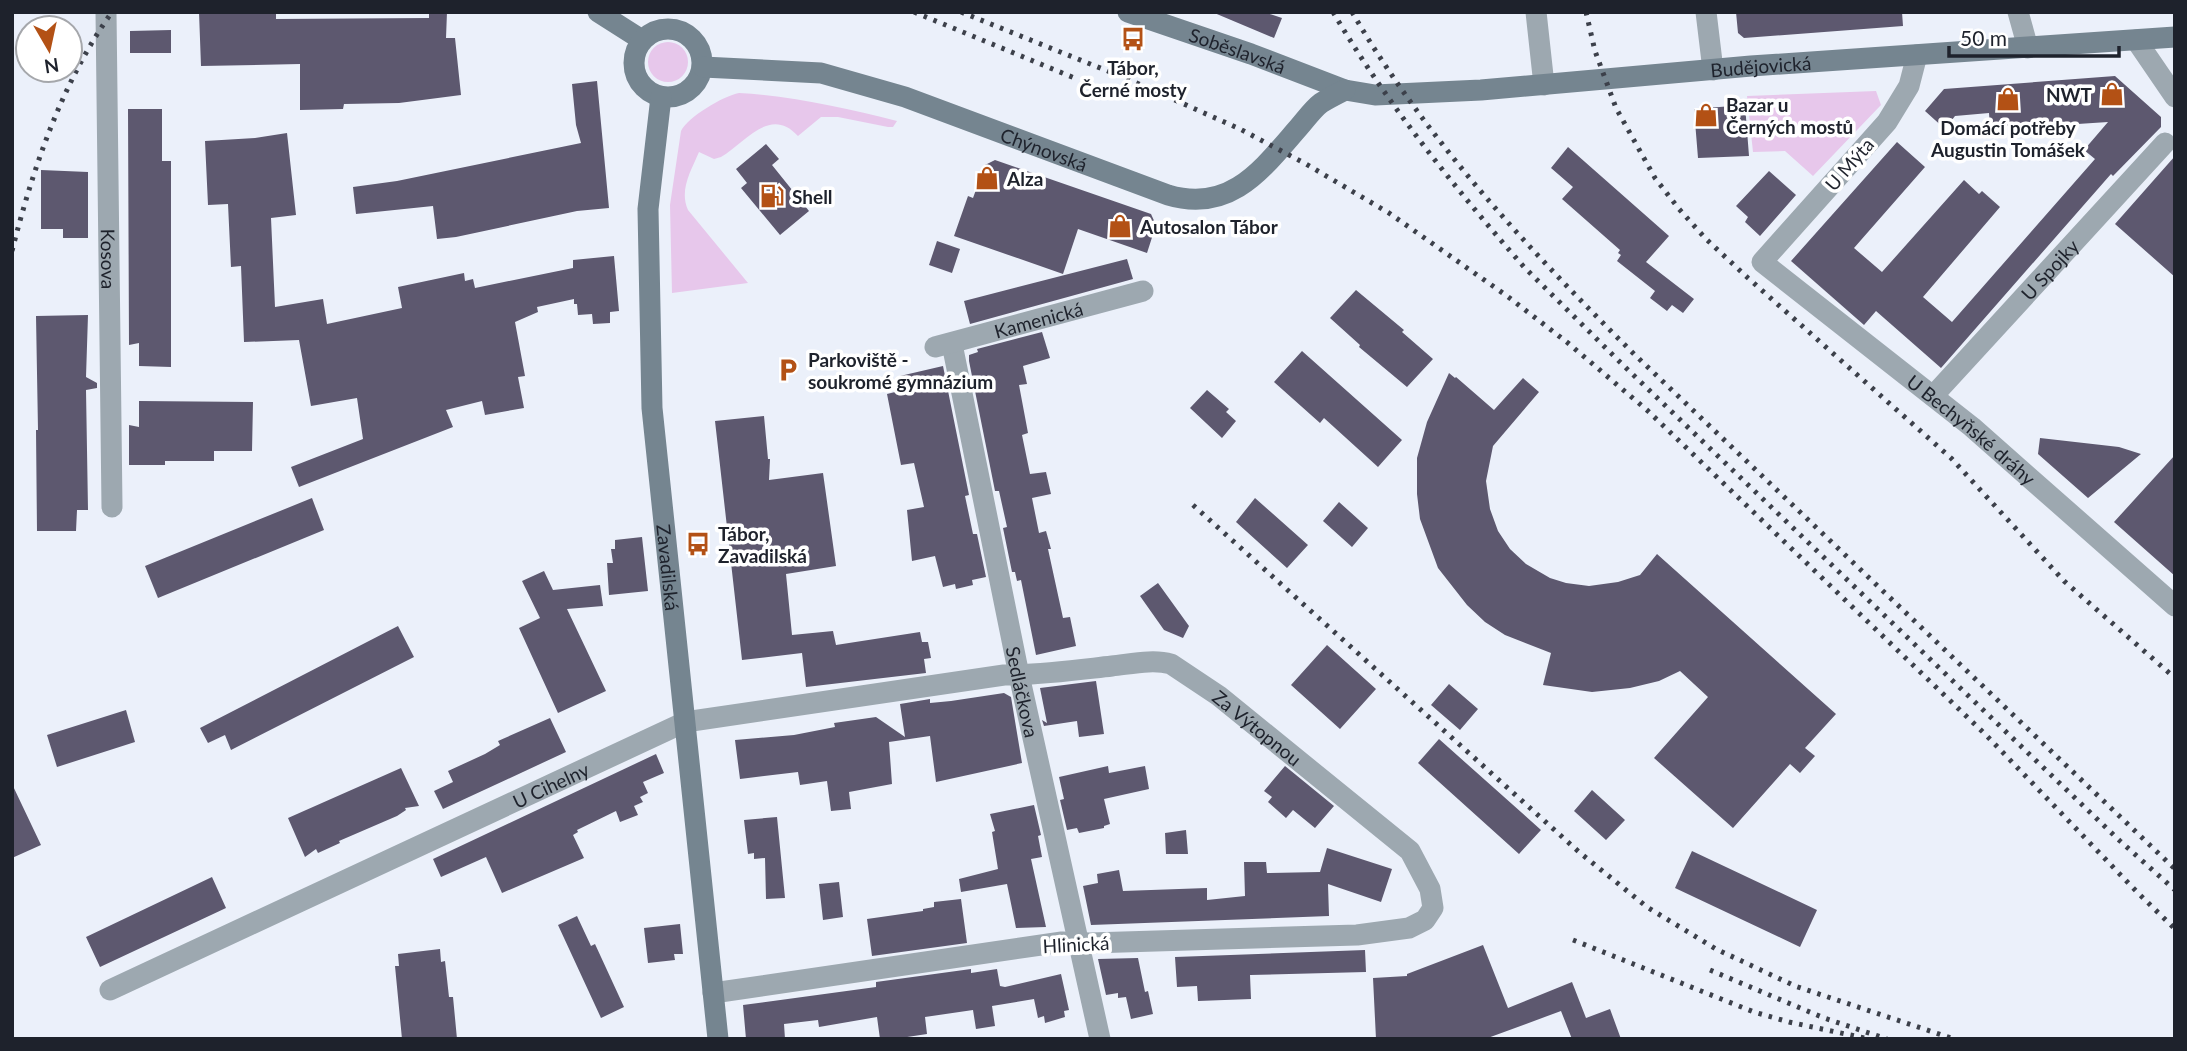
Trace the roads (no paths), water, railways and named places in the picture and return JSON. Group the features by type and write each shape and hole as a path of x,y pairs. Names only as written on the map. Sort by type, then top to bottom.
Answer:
{"main road":[{"path":"598,12 642,40"},
{"name":"Soběslavská","path":"1128,12 1345,90"},
{"path":"671,28 691,37 698,46 703,67 693,87 683,94 661,97 649,92 641,84 635,74 634,62 636,50 642,40 661,29 671,28"},
{"name":"Budějovická","path":"1345,90 1375,95 1544,85 1713,70 2175,37"},
{"name":"Chýnovská","path":"703,67 821,73 905,97 1168,195 1195,200 1218,196 1248,183 1320,104 1345,90"},
{"name":"Zavadilská","path":"661,97 648,209 652,408 718,1039"}],"street":[{"name":"Kosova","path":"106,12 111,507"},
{"path":"1535,12 1544,85"},
{"path":"1706,12 1713,70"},
{"path":"2018,12 2028,48"},
{"path":"2136,40 2175,97"},
{"name":"U Mýta","path":"1762,262 1887,122 1909,86 1917,55"},
{"name":"U Spojky","path":"1933,396 2165,143"},
{"name":"U Bechyňské dráhy","path":"1762,262 1972,428 2175,606"},
{"name":"Kamenická","path":"944,345 1143,291"},
{"name":"Sedláčkova","path":"944,345 1100,1039"},
{"name":"Za Výtopnou","path":"1019,675 1164,662 1177,667 1219,696 1410,851 1430,889 1433,908"},
{"name":"U Cihelny","path":"110,990 685,722 1019,675"},
{"name":"Hlinická","path":"713,993 1062,942 1357,935 1409,928 1425,920 1433,908"}],"railway":[{"path":"12,251 29,188 51,127 78,67 112,12"},
{"path":"914,12 1077,79"},
{"path":"961,12 1130,80 1240,129 1389,213 1507,296 1568,343 1648,411 1987,736 2175,929"},
{"path":"1333,12 1422,144 1524,267 2120,841 2175,890"},
{"path":"1352,12 1381,59 1447,149 1556,275 1634,354 2175,869"},
{"path":"1586,12 1595,51 1616,108 1655,178 1679,209 1706,239 1748,278 1951,458 2064,581 2175,678"},
{"path":"1193,505 1579,852 1647,907 1716,949 1795,986 1954,1039"},
{"path":"1573,940 1754,1012 1869,1039"},
{"path":"1710,970 1824,1018 1887,1039"}],"place":[{"name":"Tábor, Černé mosty","path":"1133,39"},
{"name":"NWT","path":"2112,94"},
{"name":"Domácí potřeby Augustin Tomášek","path":"2008,99"},
{"name":"Bazar u Černých mostů","path":"1706,115"},
{"name":"Alza","path":"987,178"},
{"name":"Shell","path":"772,196"},
{"name":"Autosalon Tábor","path":"1120,226"},
{"name":"Parkoviště - soukromé gymnázium","path":"788,370"},
{"name":"Tábor, Zavadilská","path":"698,544"}]}
